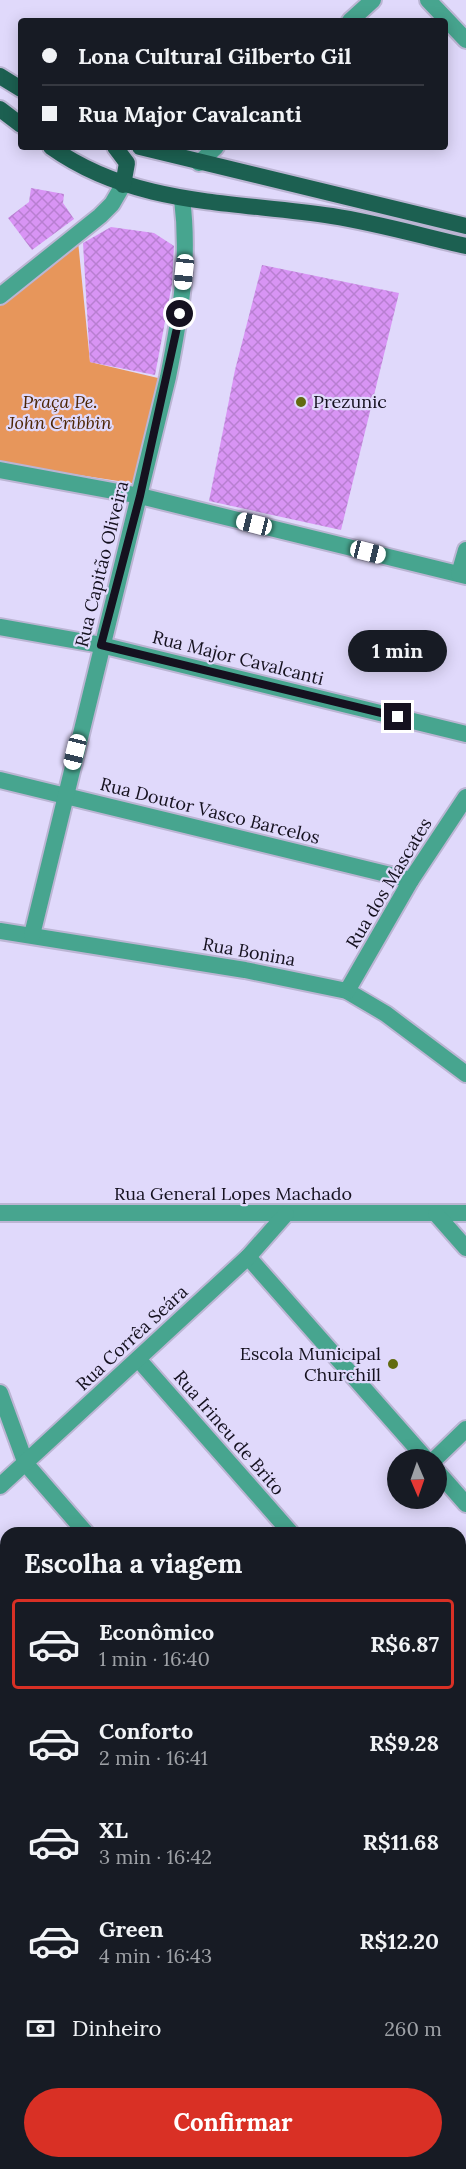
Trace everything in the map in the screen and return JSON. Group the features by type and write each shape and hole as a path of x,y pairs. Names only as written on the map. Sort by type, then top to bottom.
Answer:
{"main road":[{"path":"0,76 18,87"},
{"path":"0,109 18,123"},
{"path":"57,150 123,185 182,199 333,216 466,246"},
{"path":"117,150 127,162 123,185"},
{"path":"151,150 466,226"}],"street":[{"path":"353,18 373,0"},
{"path":"428,0 445,18"},
{"path":"448,21 466,40"},
{"path":"199,163 213,150"},
{"path":"0,296 100,216 112,204 123,185"},
{"name":"Rua Capitão Oliveira","path":"32,935 64,795 140,496 180,314 187,251 182,199"},
{"path":"0,470 140,496 463,575 466,550"},
{"name":"Rua Major Cavalcanti","path":"0,627 101,645 466,734"},
{"name":"Rua Doutor Vasco Barcelos","path":"0,780 411,880"},
{"name":"Rua dos Mascates","path":"347,991 411,880 466,796"},
{"name":"Rua Bonina","path":"0,931 245,970 347,991 386,1014 466,1074"},
{"name":"Rua General Lopes Machado","path":"0,1213 466,1213"},
{"name":"Rua Corrêa Seára","path":"0,1486 248,1257 286,1214"},
{"path":"436,1214 466,1248"},
{"path":"248,1257 417,1449"},
{"name":"Rua Irineu de Brito","path":"138,1359 286,1527"},
{"path":"0,1393 26,1464 81,1527"},
{"path":"445,1449 466,1429"},
{"path":"447,1482 466,1504"}],"green space":[{"name":"Praça Pe. John Cribbin","path":"78,241 90,362 158,378 138,484 0,463 0,304"}],"building":[{"path":"31,188 64,194 63,203 74,219 32,250 8,218 29,202"},
{"path":"111,227 154,233 174,246 172,284 155,375 90,362 83,243"},
{"name":"Prezunic","path":"262,265 399,293 341,530 209,501 235,370"}],"place":[{"name":"Prezunic","path":"301,402"},
{"name":"Escola Municipal Churchill","path":"393,1364"}],"route":[{"path":"180,314 168,377 140,496 101,645 398,717"}]}
